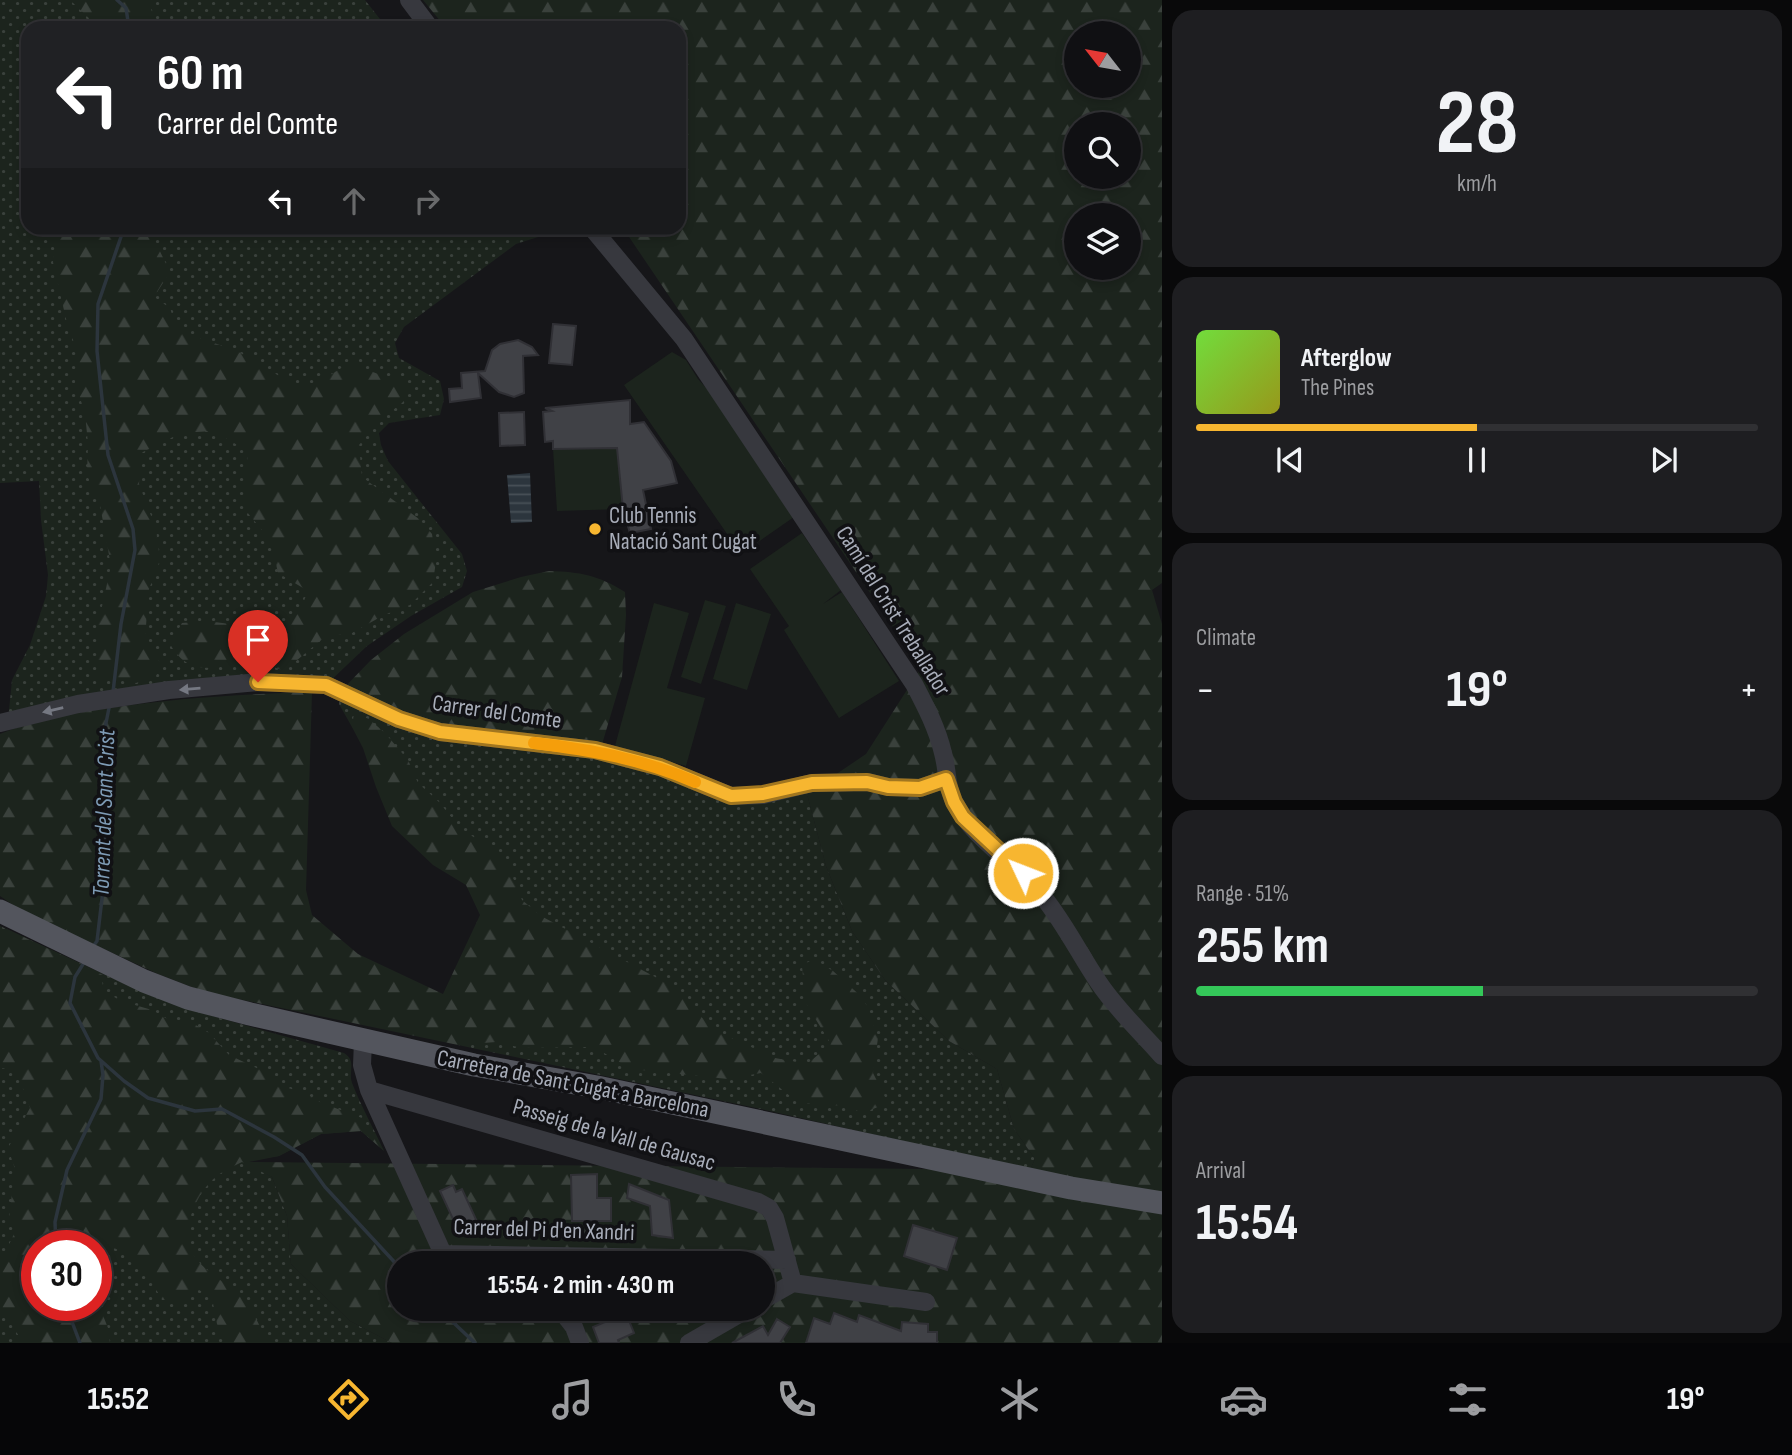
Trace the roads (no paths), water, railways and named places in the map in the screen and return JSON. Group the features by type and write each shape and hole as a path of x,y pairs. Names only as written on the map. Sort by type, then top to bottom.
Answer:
{"main road":[{"name":"Carretera de Sant Cugat a Barcelona","path":"0,911 122,971 188,998 474,1065 621,1092 1071,1188 1158,1202"}],"street":[{"path":"409,0 425,21"},
{"name":"Camí del Crist Treballador","path":"598,235 684,339 880,631 929,712 944,758 946,779 963,817 1023,873 1044,897 1110,999 1162,1056"},
{"name":"Carrer del Comte","path":"0,723 78,705 169,690 258,682 326,685 399,719 440,732 595,750 660,767 731,796 763,794 812,783 867,782 888,787 920,788 946,779"},
{"name":"Carrer del Pi d'en Xandri","path":"363,1041 362,1065 369,1090 442,1251"},
{"name":"Passeig de la Vall de Gausac","path":"369,1090 758,1202 769,1208 775,1217 793,1283"},
{"name":"Carrer del Pi d'en Xandri","path":"775,1260 787,1260"},
{"path":"775,1293 793,1283 926,1301"},
{"path":"570,1321 580,1343"},
{"path":"689,1343 727,1321"}],"waterway":[{"name":"Torrent del Sant Crist","path":"117,0 126,8 128,21"},
{"name":"Torrent del Sant Crist","path":"113,692 121,624 135,550 133,529 108,455 97,351 98,304 122,235"},
{"name":"Torrent del Sant Crist","path":"92,948 97,941 105,873 106,781 102,743 110,703"},
{"name":"Torrent del Sant Crist","path":"85,961 75,977 70,1003 98,1058 148,1098 195,1111 222,1109 302,1155 325,1187 387,1254"},
{"path":"55,1230 67,1170 101,1099 101,1061"},
{"path":"72,1321 80,1343"},
{"name":"Torrent del Sant Crist","path":"452,1321 475,1343"}],"place":[{"name":"Club Tennis Natació Sant Cugat","path":"595,529"}]}
